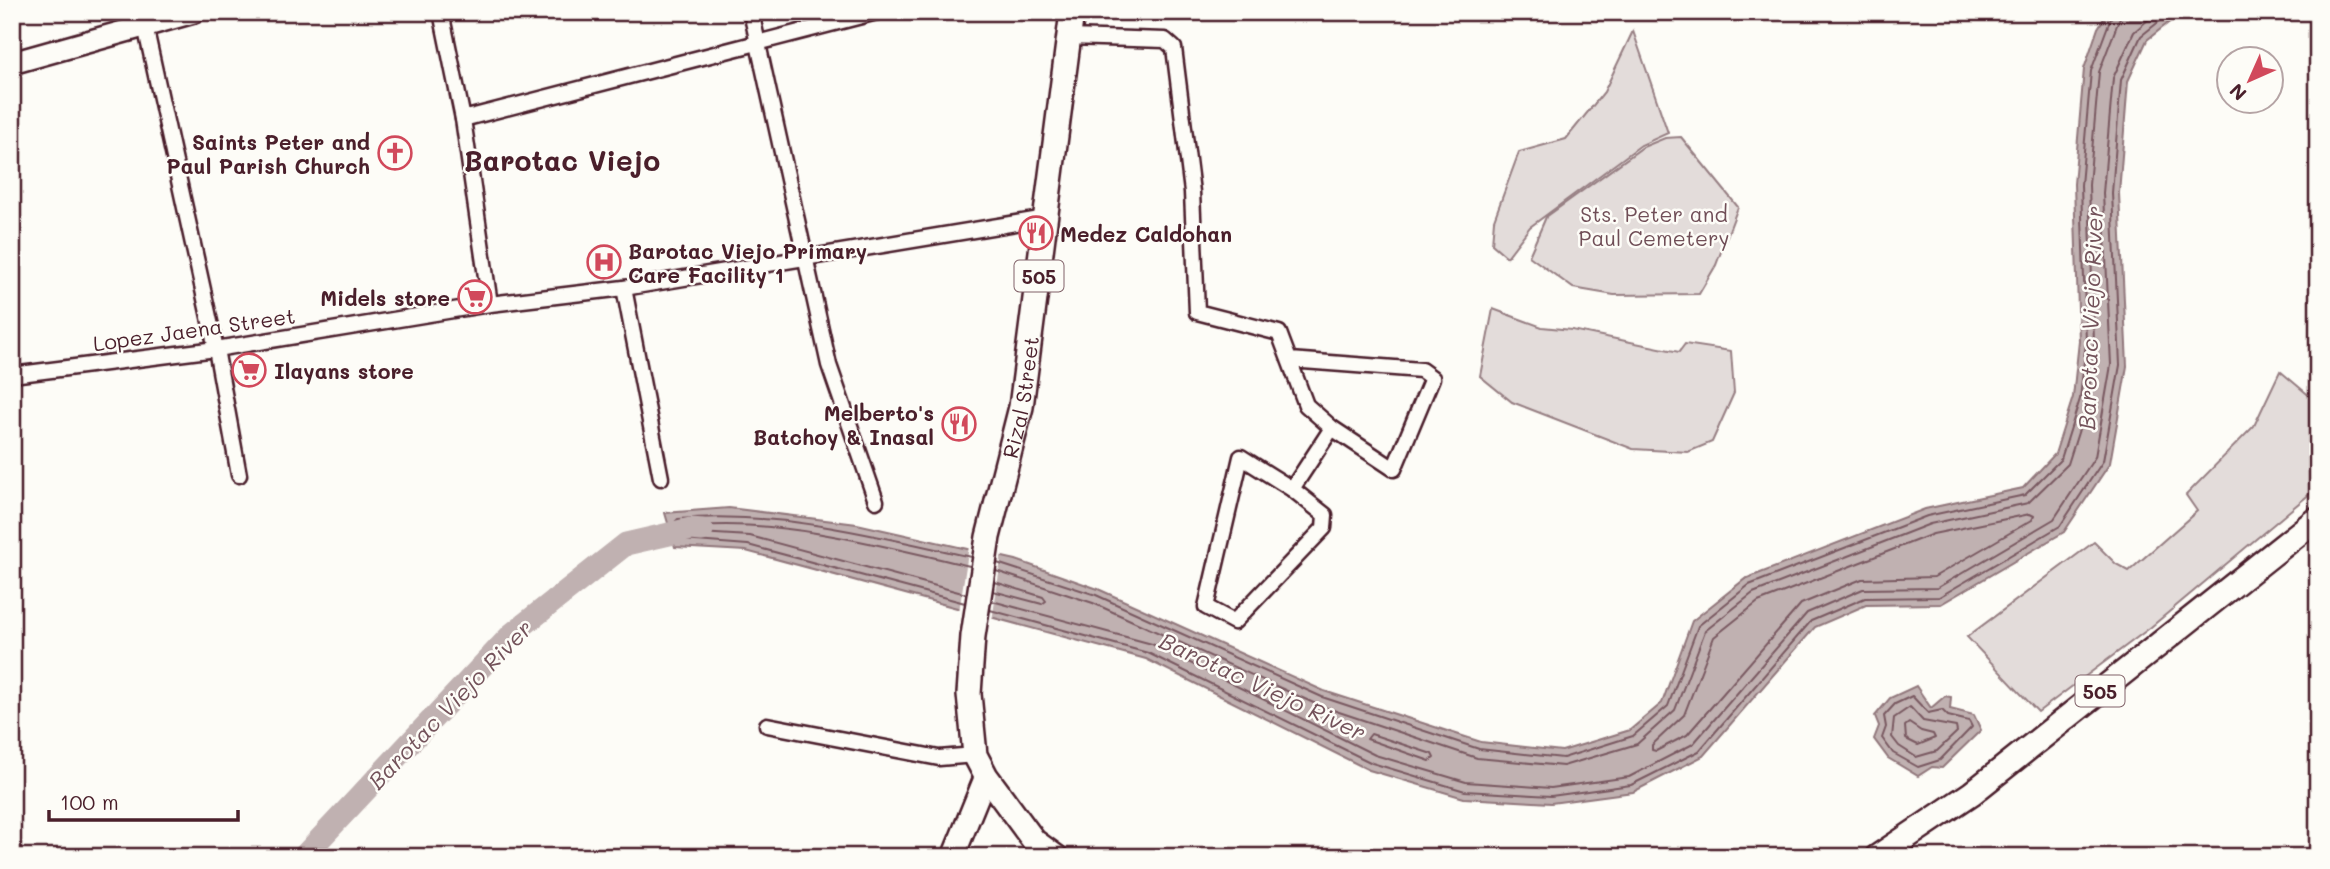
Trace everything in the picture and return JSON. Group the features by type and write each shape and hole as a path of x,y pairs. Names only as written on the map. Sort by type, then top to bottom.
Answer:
{"main road":[{"name":"Rizal Street","path":"980,765 969,694 973,636 988,537 1021,407 1072,12"},
{"name":"505","path":"1877,857 1972,793 2318,518"},
{"name":"505","path":"980,765 1008,811 1034,841 1056,857"}],"street":[{"path":"12,63 143,20 194,12"},
{"path":"441,12 463,119 490,304"},
{"path":"751,12 784,166 808,260 829,365 876,502"},
{"path":"463,119 759,45 877,12"},
{"path":"143,20 216,349 239,475"},
{"path":"1069,37 1164,40 1174,48 1192,192 1197,312 1279,333 1306,405 1332,428 1394,469 1432,378 1421,370 1290,360"},
{"name":"Lopez Jaena Street","path":"12,375 216,349 490,304 624,288 808,260 1046,218"},
{"path":"624,288 661,478"},
{"path":"1292,489 1332,428"},
{"path":"1241,457 1292,489 1325,516 1324,528 1234,622 1206,607 1241,457"},
{"path":"767,725 980,765 953,857"}],"green space":[{"path":"1633,31 1668,133 1641,145 1530,227 1507,257 1492,244 1494,220 1519,152 1566,139 1604,92"},
{"name":"Sts. Peter and Paul Cemetery","path":"1681,137 1738,207 1716,265 1699,294 1614,295 1573,288 1529,256 1546,217 1643,147 1665,138"},
{"path":"1493,309 1542,327 1572,330 1679,352 1685,344 1731,351 1734,393 1712,442 1688,452 1633,449 1512,402 1480,376"},
{"path":"2280,371 2318,403 2318,487 2151,627 2038,712 1967,637 2094,542 2116,564 2129,571 2197,511 2186,495 2254,426"}],"water":[{"path":"2108,12 2182,12 2147,40 2128,81 2119,193 2127,366 2110,463 2064,532 1941,604 1866,605 1815,627 1703,756 1633,792 1551,803 1464,798 1369,770 1146,659 746,551 675,547 665,513 729,508 857,524 1016,560 1098,589 1324,691 1481,742 1562,751 1630,730 1662,703 1692,621 1745,579 1925,509 2023,488 2055,454 2073,397 2079,341 2074,184 2084,69 2098,28"},
{"path":"1916,686 1931,708 1945,696 1951,697 1950,709 1974,715 1981,730 1942,768 1932,767 1918,776 1888,758 1874,739 1879,726 1875,716 1890,698"}],"pier":[{"path":"969,546 1002,553 992,621 959,612"}],"waterway":[{"name":"Barotac Viejo River","path":"303,857 512,634 626,544 691,529 702,530"}],"place":[{"name":"Saints Peter and Paul Parish Church","path":"395,153"},
{"name":"Medez Caldohan","path":"1036,233"},
{"name":"Barotac Viejo Primary Care Facility 1","path":"604,262"},
{"name":"Midels store","path":"475,297"},
{"name":"Ilayans store","path":"249,370"},
{"name":"Melberto's Batchoy & Inasal","path":"959,424"}],"district":[{"name":"Barotac Viejo","path":"562,160"}]}
